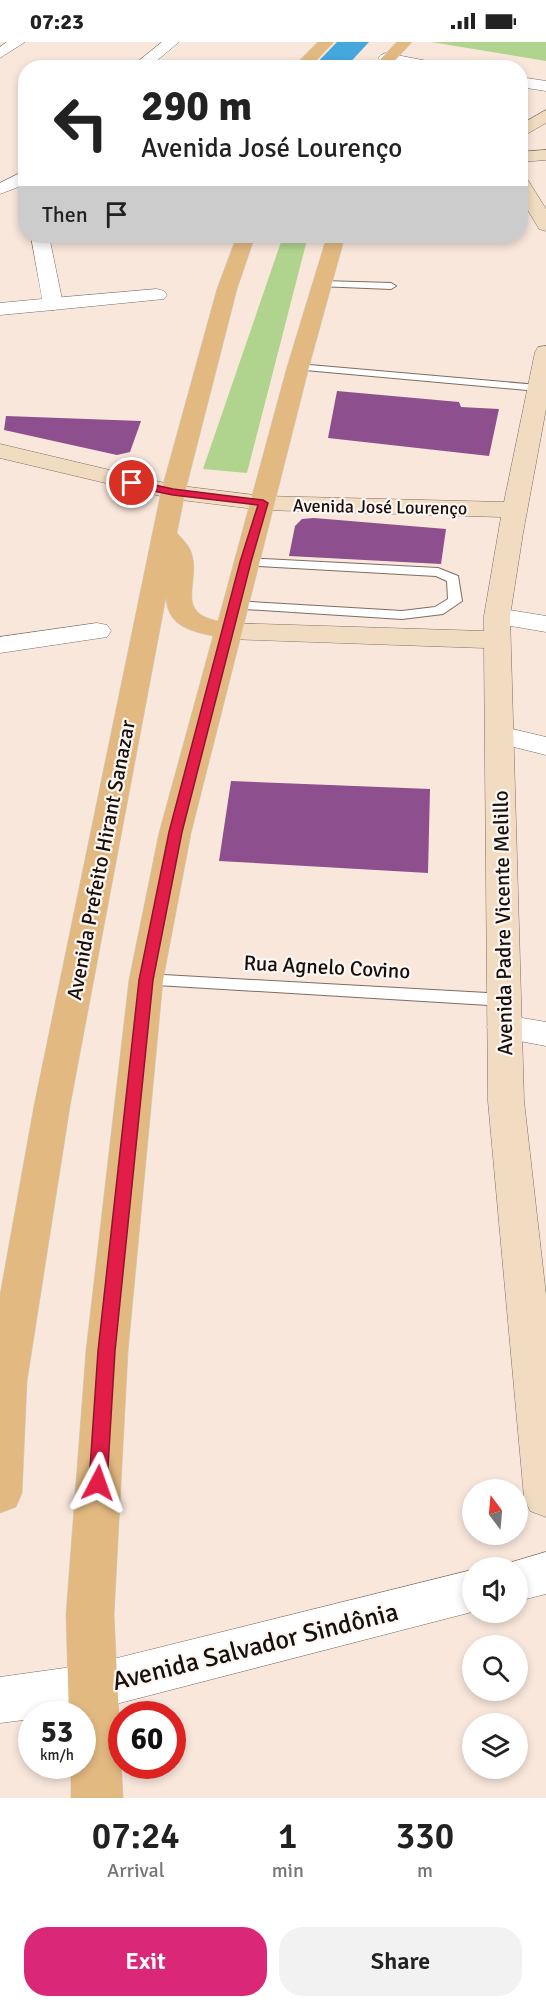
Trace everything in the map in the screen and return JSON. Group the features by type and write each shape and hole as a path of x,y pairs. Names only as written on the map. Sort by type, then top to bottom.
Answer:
{"main road":[{"path":"308,60 327,42"},
{"path":"385,60 405,42"},
{"path":"528,127 546,115"},
{"path":"528,156 546,155"},
{"path":"528,182 546,225"},
{"name":"Avenida Prefeito Hirant Sanazar","path":"0,1493 3,1381 52,1106 173,492 227,289 238,258 251,243"},
{"path":"318,243 313,259 323,279"},
{"path":"96,1798 90,1615 107,1351 146,980 175,832 298,367 334,243"},
{"name":"Avenida Padre Vicente Melillo","path":"546,352 514,510 498,628 506,1101 546,1497"},
{"name":"Avenida José Lourenço","path":"0,451 173,492 263,503 514,510"},
{"path":"165,534 179,551 182,565 179,598 184,616 191,622 231,618 498,628"}],"street":[{"path":"148,60 172,42"},
{"path":"528,83 546,86"},
{"path":"0,189 18,181"},
{"path":"41,243 53,304"},
{"path":"0,309 157,295"},
{"path":"498,628 546,624"},
{"path":"0,645 97,631"},
{"path":"500,735 546,746"},
{"path":"505,1013 546,1034"},
{"path":"528,1578 546,1573"},
{"name":"Avenida Salvador Sindônia","path":"0,1700 93,1687 172,1665 462,1593"}],"lane":[{"path":"323,279 392,286"},
{"path":"298,367 538,388"},
{"path":"231,618 402,615 438,611 455,601 453,579 438,572 246,562"},
{"name":"Rua Agnelo Covino","path":"146,980 505,1013"}],"green space":[{"path":"431,42 546,42 546,61"},
{"path":"281,243 306,243 247,473 203,469"}],"building":[{"path":"337,391 459,402 461,407 499,409 489,456 328,438"},
{"path":"6,416 141,421 130,452 117,455 4,430"},
{"path":"314,518 446,529 441,564 289,556 295,526 302,519"},
{"path":"231,781 430,789 428,873 219,861"}],"waterway":[{"path":"335,60 354,42"}],"route":[{"path":"98,1483 107,1351 146,980 175,832 263,503 173,492 132,483"}]}
